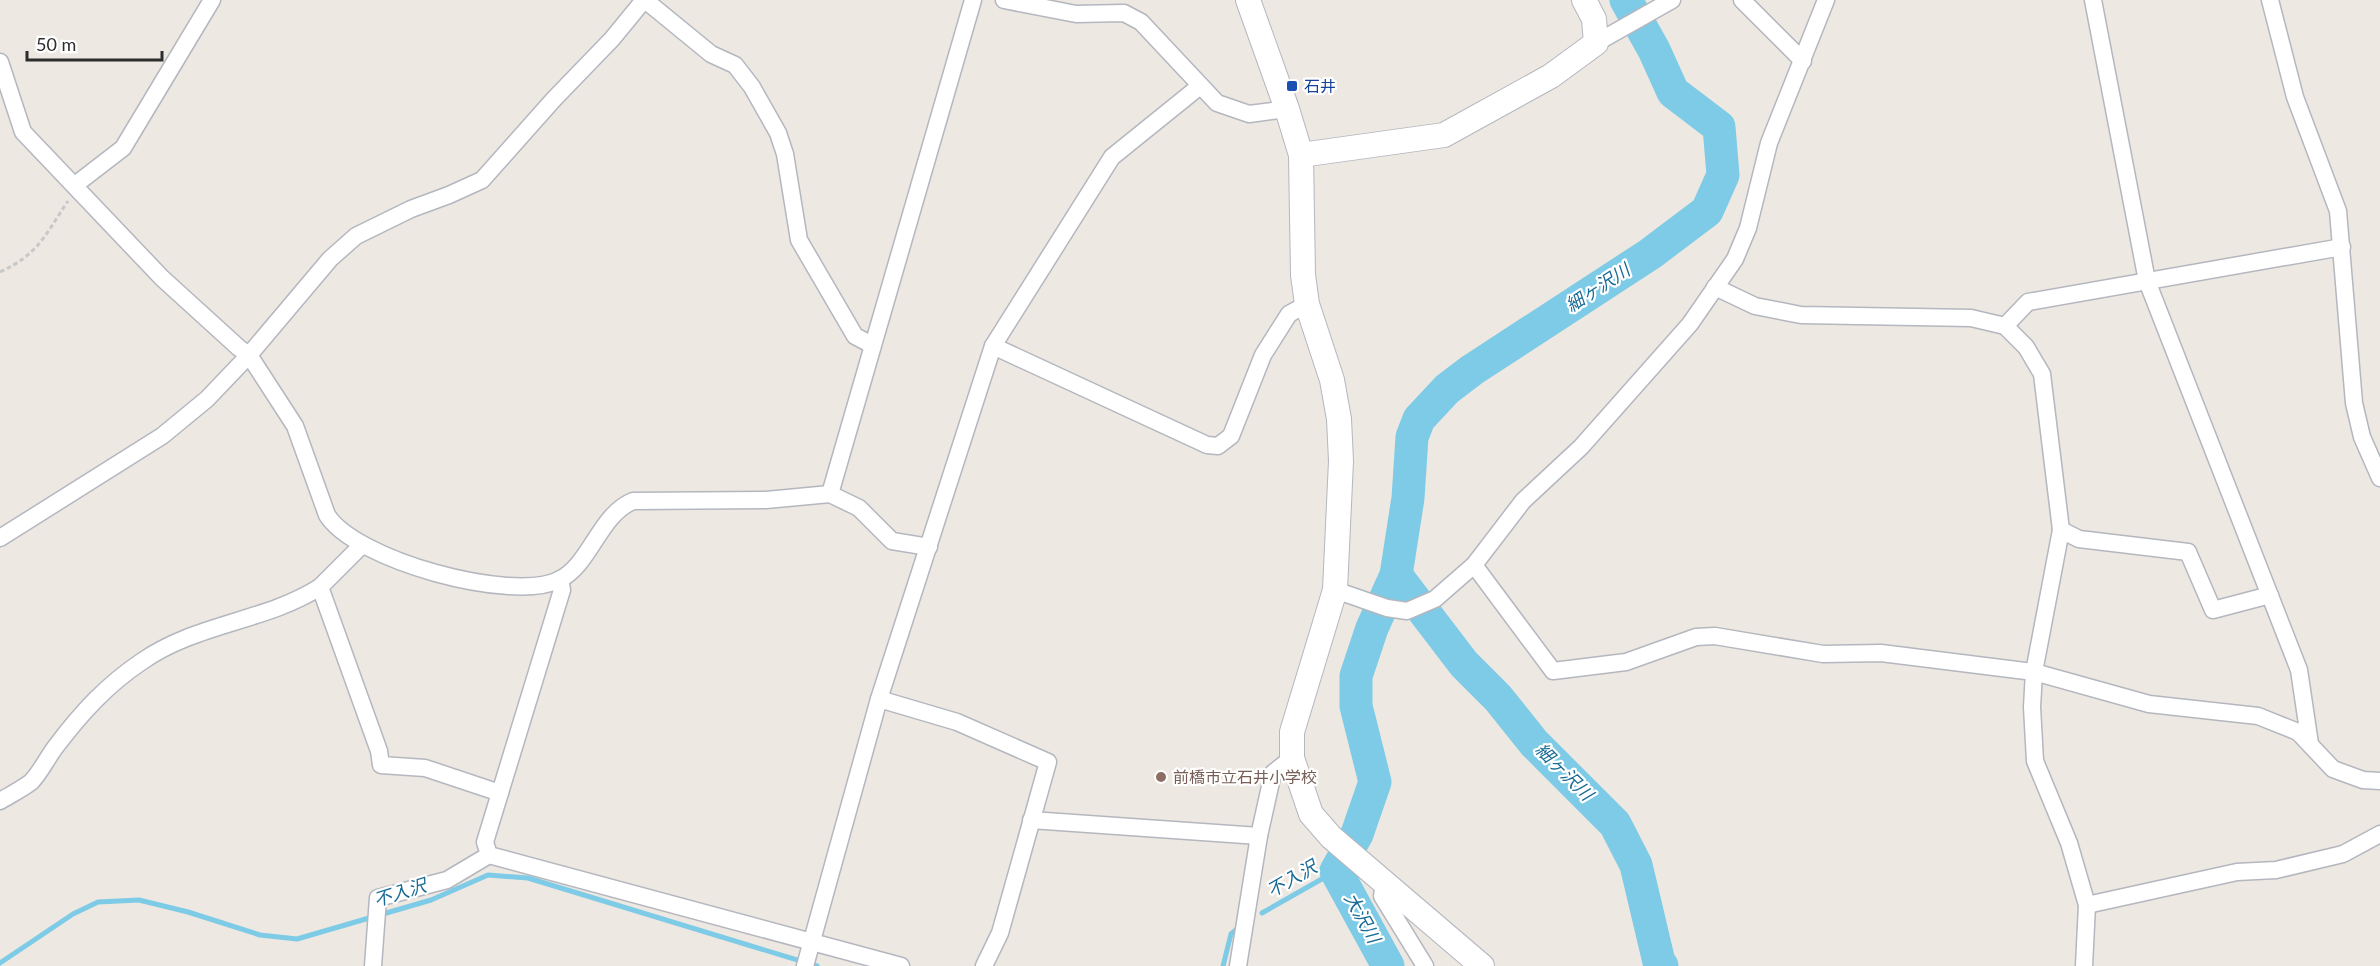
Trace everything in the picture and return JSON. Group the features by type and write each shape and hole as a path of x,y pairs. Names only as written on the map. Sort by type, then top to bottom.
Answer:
{"street":[{"path":"76,186 123,148 212,0"},
{"path":"0,538 162,436 207,399 249,355 330,259 356,236 411,209 482,180 645,0 711,54 735,65 752,87 778,133 785,154 799,240 855,336 872,345"},
{"path":"830,494 973,0"},
{"path":"1004,0 1077,14 1124,14 1141,22 1217,103 1249,114 1287,109"},
{"path":"1248,0 1301,155 1303,275 1307,304 1332,380 1339,419 1341,461 1335,590 1292,732 1292,758 1311,814 1331,837 1482,966"},
{"path":"1584,0 1606,38"},
{"path":"1301,155 1444,135 1551,76 1606,38 1672,0"},
{"path":"1742,0 1803,61"},
{"path":"1335,590 1387,608 1407,611 1435,599 1474,565 1523,501 1581,447 1690,324 1735,259 1748,228 1769,143 1826,0"},
{"path":"2093,0 2147,281 2299,670 2310,744"},
{"path":"2270,0 2295,97 2338,211 2354,403 2362,437 2380,478"},
{"path":"0,63 23,132 162,278 249,355 295,426 327,515 334,525 362,545 404,563 476,583 537,585 560,579 579,562 615,513 633,501 766,500 830,494 860,508 892,542 929,547"},
{"path":"805,966 879,699 993,346 1112,157 1200,86"},
{"path":"2005,326 2028,302 2342,247"},
{"path":"1715,287 1755,306 1801,315 1971,318 2005,326 2026,347 2042,374 2061,530 2034,672 2032,707 2035,761 2069,843 2087,905 2084,966"},
{"path":"993,346 1207,445 1218,446 1231,436 1263,355 1289,314 1307,304"},
{"path":"2061,530 2079,539 2188,552 2213,610 2270,595"},
{"path":"0,801 31,782 84,710 99,694 141,661 166,645 186,636 310,593 362,545"},
{"path":"1474,565 1553,671 1626,662 1696,637 1715,636 1823,654 1881,653 2034,672 2149,704 2258,716 2298,732 2332,769 2363,780 2380,781"},
{"path":"489,855 485,842 562,590 560,579"},
{"path":"320,586 379,751 381,765 425,768 500,793"},
{"path":"879,699 957,722 1048,762 1000,933 984,966"},
{"path":"1238,966 1259,836 1273,773 1292,758"},
{"path":"1031,820 1259,836"},
{"path":"2087,905 2237,872 2276,870 2343,854 2380,834"},
{"path":"373,966 378,898 447,880 489,855 901,966"},
{"path":"1384,883 1382,896 1425,966"}],"path":[{"path":"0,272 28,256 41,243 76,186"}],"waterway":[{"name":"細ヶ沢川","path":"1388,966 1336,871 1357,834 1375,782 1356,706 1356,676 1372,628 1396,575 1408,498 1412,437 1419,419 1447,389 1472,370 1650,254 1707,211 1723,175 1719,127 1673,92 1654,50 1626,0"},
{"name":"細ヶ沢川","path":"1396,575 1464,664 1498,698 1534,743 1615,824 1636,865 1659,962 1662,966"},
{"name":"不入沢","path":"1262,913 1336,871"},
{"name":"不入沢","path":"0,963 73,914 98,902 139,900 188,912 260,935 297,939 431,900 488,875 528,878 817,966"},
{"name":"不入沢","path":"1223,966 1231,934 1237,929"}],"place":[{"name":"石井","path":"1292,86"},
{"name":"前橋市立石井小学校","path":"1161,777"}],"water label":[{"name":"大沢川","path":"1362,918"}]}
